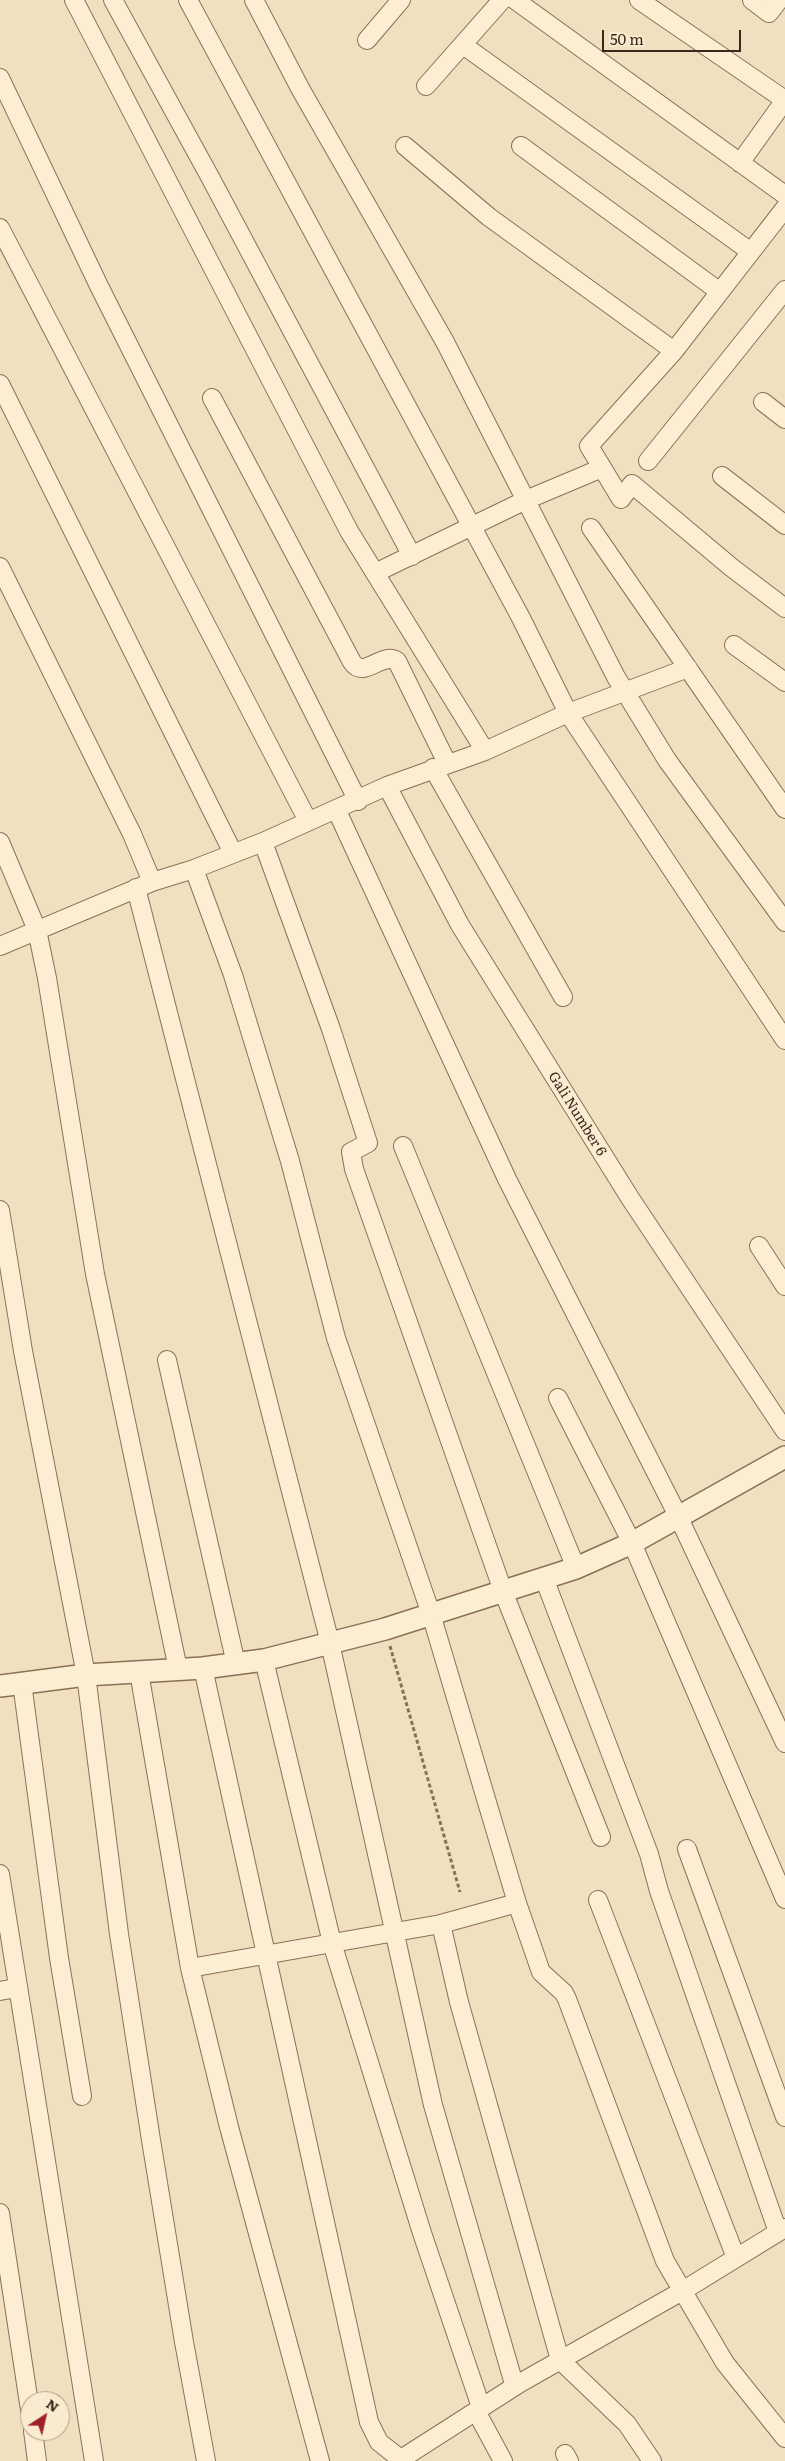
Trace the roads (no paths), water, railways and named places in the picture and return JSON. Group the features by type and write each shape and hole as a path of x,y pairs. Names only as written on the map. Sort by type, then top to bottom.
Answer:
{"street":[{"path":"74,0 345,523 484,751"},
{"path":"113,0 210,177 412,556"},
{"path":"188,0 472,526 568,713 785,1040"},
{"path":"254,0 301,90 445,342 626,692 667,760 785,922"},
{"path":"367,40 401,0"},
{"path":"426,86 502,0"},
{"path":"515,0 534,5 740,163 785,195"},
{"path":"639,0 785,100 740,163"},
{"path":"752,0 769,13 779,0"},
{"path":"462,45 751,252"},
{"path":"0,78 108,304 358,800"},
{"path":"405,146 489,217 674,351"},
{"path":"521,146 720,292"},
{"path":"785,208 674,351 589,446 621,499 632,484 785,608"},
{"path":"0,228 308,821"},
{"path":"648,461 785,290"},
{"path":"0,384 233,853"},
{"path":"212,398 355,667 361,669 388,658 397,660 440,766 563,997"},
{"path":"763,402 785,419"},
{"path":"375,573 526,500 602,468"},
{"path":"722,476 785,525"},
{"path":"591,528 785,809"},
{"path":"0,567 132,834 330,1643 433,2105 514,2384 520,2383"},
{"path":"734,645 785,682"},
{"path":"0,946 144,885 194,869 263,842 308,821 337,811 387,786 484,751 568,713 688,668"},
{"name":"Gali Number 6","path":"387,786 465,933 630,1198 785,1431"},
{"path":"337,811 507,1179 678,1516 785,1743"},
{"path":"0,842 37,930 47,978 95,1274 178,1669"},
{"path":"263,842 331,1029 368,1143 350,1152 354,1169 503,1591 601,1837"},
{"path":"194,869 233,975 262,1067 290,1161 336,1338 431,1614 517,1903 541,1972 564,1993 567,1999 665,2260 725,2362 785,2438"},
{"path":"403,1146 576,1568"},
{"path":"0,1210 23,1351 86,1675 119,1934 149,2130 206,2461"},
{"path":"759,1246 785,1286"},
{"path":"167,1360 236,1664"},
{"path":"558,1398 632,1543 785,1899"},
{"path":"0,1686 86,1675 203,1668 264,1660 385,1629 576,1568 632,1543 785,1458"},
{"path":"203,1668 369,2422 379,2442 401,2461 520,2383 684,2290 782,2230 659,1891 649,1854 544,1578"},
{"path":"264,1660 332,1943 479,2409 503,2461"},
{"path":"139,1672 190,1968 229,2127 320,2461"},
{"path":"22,1683 59,1958 82,2096"},
{"path":"687,1850 785,2117"},
{"path":"0,1874 9,1989 94,2461"},
{"path":"598,1900 736,2258"},
{"path":"190,1968 442,1924 517,1903"},
{"path":"442,1924 459,2002 560,2360 627,2424 652,2461"},
{"path":"0,2214 27,2391"},
{"path":"34,2441 37,2461"}]}
